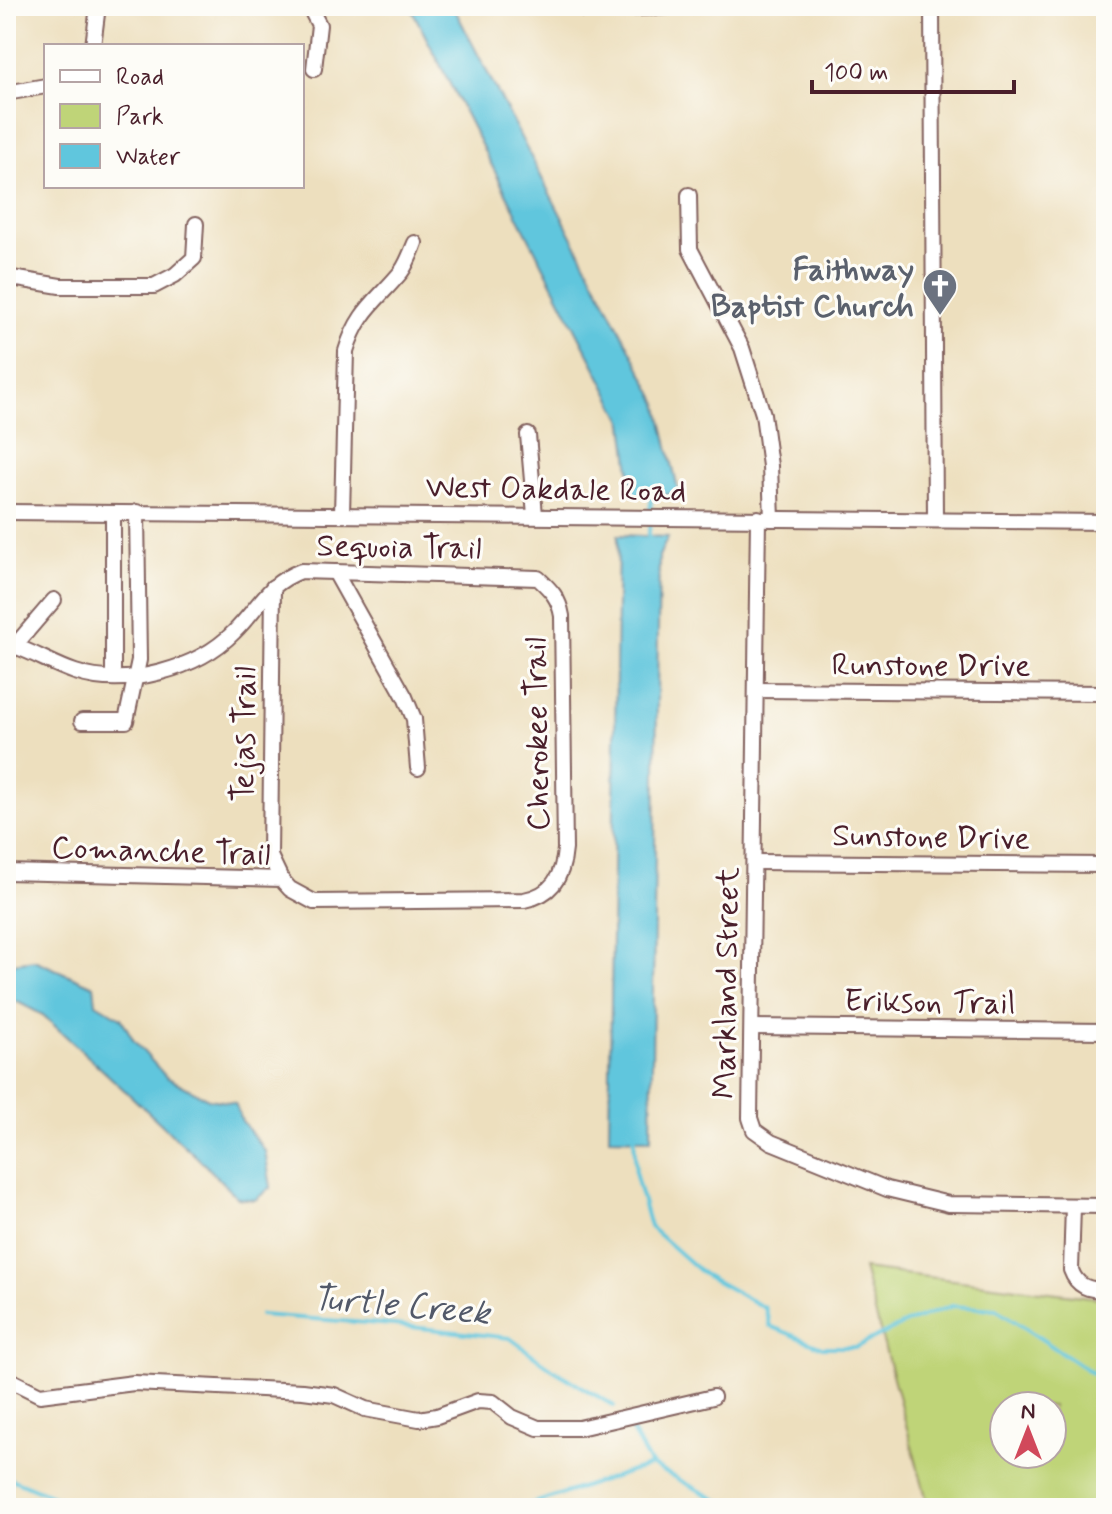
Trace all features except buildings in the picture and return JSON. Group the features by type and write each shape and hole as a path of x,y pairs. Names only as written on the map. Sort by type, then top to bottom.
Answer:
{"street":[{"path":"93,44 98,6"},
{"path":"309,6 319,25 314,69"},
{"path":"574,6 585,10 699,6"},
{"path":"932,6 935,520"},
{"path":"6,93 44,86"},
{"name":"Markland Street","path":"689,195 690,249 742,348 763,414 770,466 756,690 750,1118 754,1130 771,1142 887,1189 949,1204 1106,1206"},
{"path":"6,277 60,286 154,286 175,275 194,258 196,224"},
{"path":"342,514 346,351 362,315 402,271 415,243"},
{"path":"528,435 535,515"},
{"name":"West Oakdale Road","path":"6,512 1106,522"},
{"path":"82,721 126,721 137,675 137,512"},
{"path":"113,513 113,677"},
{"name":"Sequoia Trail","path":"54,600 10,651 75,672 113,677 165,672 191,662 234,633 283,578 301,571 538,578"},
{"path":"335,572 405,697 414,719 418,768"},
{"name":"Cherokee Trail","path":"538,578 560,602 562,616 565,849 563,868 556,882 545,891"},
{"name":"Tejas Trail","path":"273,587 270,856 281,879"},
{"name":"Runstone Drive","path":"756,690 1106,693"},
{"name":"Sunstone Drive","path":"755,862 1106,865"},
{"name":"Comanche Trail","path":"6,872 281,879 290,889 314,902 524,900 536,898 545,891"},
{"name":"Erikson Trail","path":"753,1027 1106,1031"},
{"path":"1073,1206 1071,1270 1074,1281 1084,1288 1106,1290"},
{"path":"6,1378 40,1395 134,1383 303,1391 334,1395 365,1409 419,1419 478,1401 493,1402 512,1417 538,1428 579,1428 713,1397"}],"green space":[{"path":"863,1269 1106,1299 1106,1508 929,1508"}],"water":[{"path":"410,6 453,6 658,403 679,494 633,495 624,423"},
{"path":"618,535 668,537 659,556 651,1139 609,1138"},
{"path":"34,960 94,986 96,1003 121,1018 134,1041 166,1077 208,1099 235,1103 242,1121 265,1151 271,1187 255,1200 238,1198 43,1015 18,1002 6,1002 6,964"}],"waterway":[{"path":"650,513 652,490"},
{"path":"648,541 650,522"},
{"path":"634,1134 636,1176 650,1227 703,1274 765,1308 770,1326 822,1347 856,1347 908,1322 952,1306 996,1309 1106,1382"},
{"name":"Turtle Creek","path":"260,1315 510,1338 552,1369 614,1406"},
{"name":"Turtle Creek","path":"630,1428 651,1465"},
{"path":"651,1465 733,1508"},
{"name":"Turtle Creek","path":"519,1508 651,1465"},
{"name":"Turtle Creek","path":"6,1477 82,1508"}],"place":[{"name":"Faithway Baptist Church","path":"940,317"}]}
